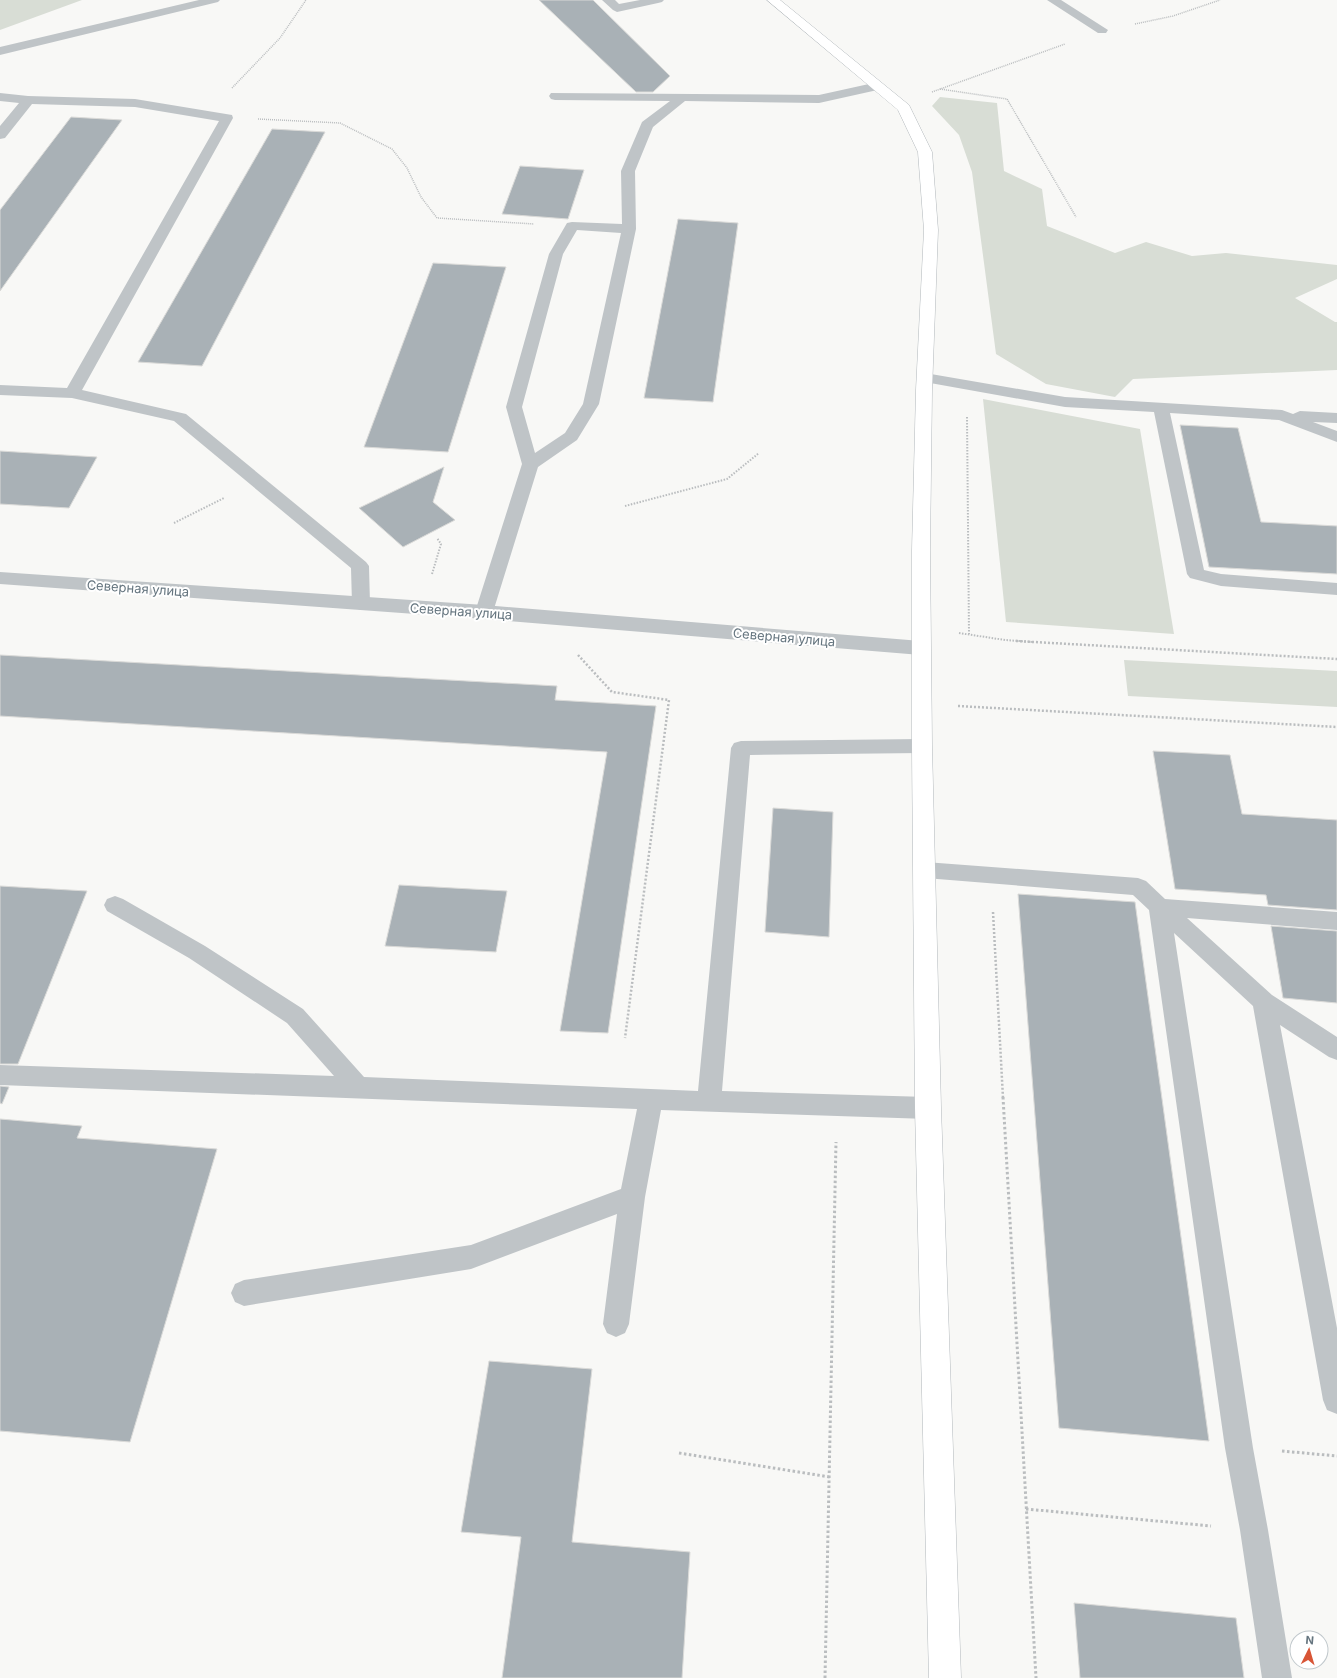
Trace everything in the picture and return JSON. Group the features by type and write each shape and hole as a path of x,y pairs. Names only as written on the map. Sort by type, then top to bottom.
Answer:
{"main road":[{"path":"773,0 904,108 925,152 930,230 921,551 922,746 928,1108 945,1678"}],"street":[{"name":"Северная улица","path":"0,578 484,612 921,648"}],"lane":[{"path":"0,50 214,0"},
{"path":"608,0 617,8 658,0"},
{"path":"1053,0 1102,30"},
{"path":"555,96 819,99 878,86"},
{"path":"0,96 28,100 135,103 227,118 72,393"},
{"path":"530,464 571,436 591,404 629,229 628,171 647,125 683,97"},
{"path":"0,135 28,100"},
{"path":"484,612 530,464 514,407 556,254 572,226 629,229"},
{"path":"925,378 1065,402 1337,418"},
{"path":"0,390 72,393 180,417 360,566 360,604"},
{"path":"1161,408 1196,574 1221,580 1337,589"},
{"path":"1282,415 1337,437"},
{"path":"709,1102 741,748 922,746"},
{"path":"925,870 1138,887 1264,1002 1337,1050"},
{"path":"115,905 197,952 295,1016 359,1088"},
{"path":"1159,907 1337,921"},
{"path":"1159,907 1240,1448 1277,1678"},
{"path":"1264,1002 1337,1400"},
{"path":"0,1075 651,1100 928,1108"},
{"path":"616,1324 632,1197 651,1100"},
{"path":"244,1293 470,1258 632,1197"}],"path":[{"path":"210,115 242,76 280,38 306,0"},
{"path":"928,94 1102,30 1173,16 1220,0"},
{"path":"940,89 1007,99 1076,217"},
{"path":"227,118 340,123 364,134 392,149 407,168 421,197 437,218 572,226"},
{"path":"625,506 727,479 759,453"},
{"path":"174,522 257,482"},
{"path":"922,627 1005,640 1337,659"},
{"path":"576,652 612,692 669,700 625,1038"},
{"path":"922,704 1337,727"},
{"path":"990,874 1036,1678"},
{"path":"825,1678 837,1106"},
{"path":"1240,1448 1337,1456"},
{"path":"678,1453 830,1477"},
{"path":"1026,1509 1254,1530"}],"shaded area":[{"path":"0,0 82,0 0,30"},
{"path":"940,97 997,103 1004,171 1042,189 1047,226 1115,253 1146,242 1192,256 1226,253 1337,265 1337,279 1295,298 1337,322 1337,370 1133,379 1115,397 1046,384 996,354 972,172 959,135 932,106"},
{"path":"983,399 1140,429 1174,634 1006,622"},
{"path":"1124,660 1337,671 1337,707 1128,696"}],"building":[{"path":"539,0 593,0 670,76 653,92 636,92"},
{"path":"71,117 122,120 0,291 0,210"},
{"path":"272,129 325,132 202,366 138,362"},
{"path":"520,166 584,170 568,219 502,214"},
{"path":"678,219 738,223 713,402 644,398"},
{"path":"433,263 506,267 448,452 364,447"},
{"path":"1180,425 1238,428 1261,522 1337,526 1337,574 1209,567"},
{"path":"0,451 97,457 69,508 0,504"},
{"path":"444,467 433,502 455,520 403,547 359,508"},
{"path":"0,655 557,686 555,700 656,706 608,1033 560,1031 607,752 0,716"},
{"path":"1153,751 1230,755 1242,814 1337,820 1337,910 1268,905 1266,895 1175,889"},
{"path":"773,808 833,812 829,937 765,932"},
{"path":"399,885 507,891 496,952 385,946"},
{"path":"0,886 87,891 18,1064 0,1064"},
{"path":"1018,894 1135,902 1209,1441 1059,1428"},
{"path":"1271,926 1337,931 1337,1003 1283,998"},
{"path":"0,1086 9,1087 2,1104 0,1103"},
{"path":"0,1119 82,1126 77,1138 217,1149 130,1442 0,1431"},
{"path":"489,1361 592,1369 572,1542 690,1552 682,1678 502,1678 521,1537 461,1532"},
{"path":"1074,1603 1236,1618 1244,1678 1080,1678"}]}
